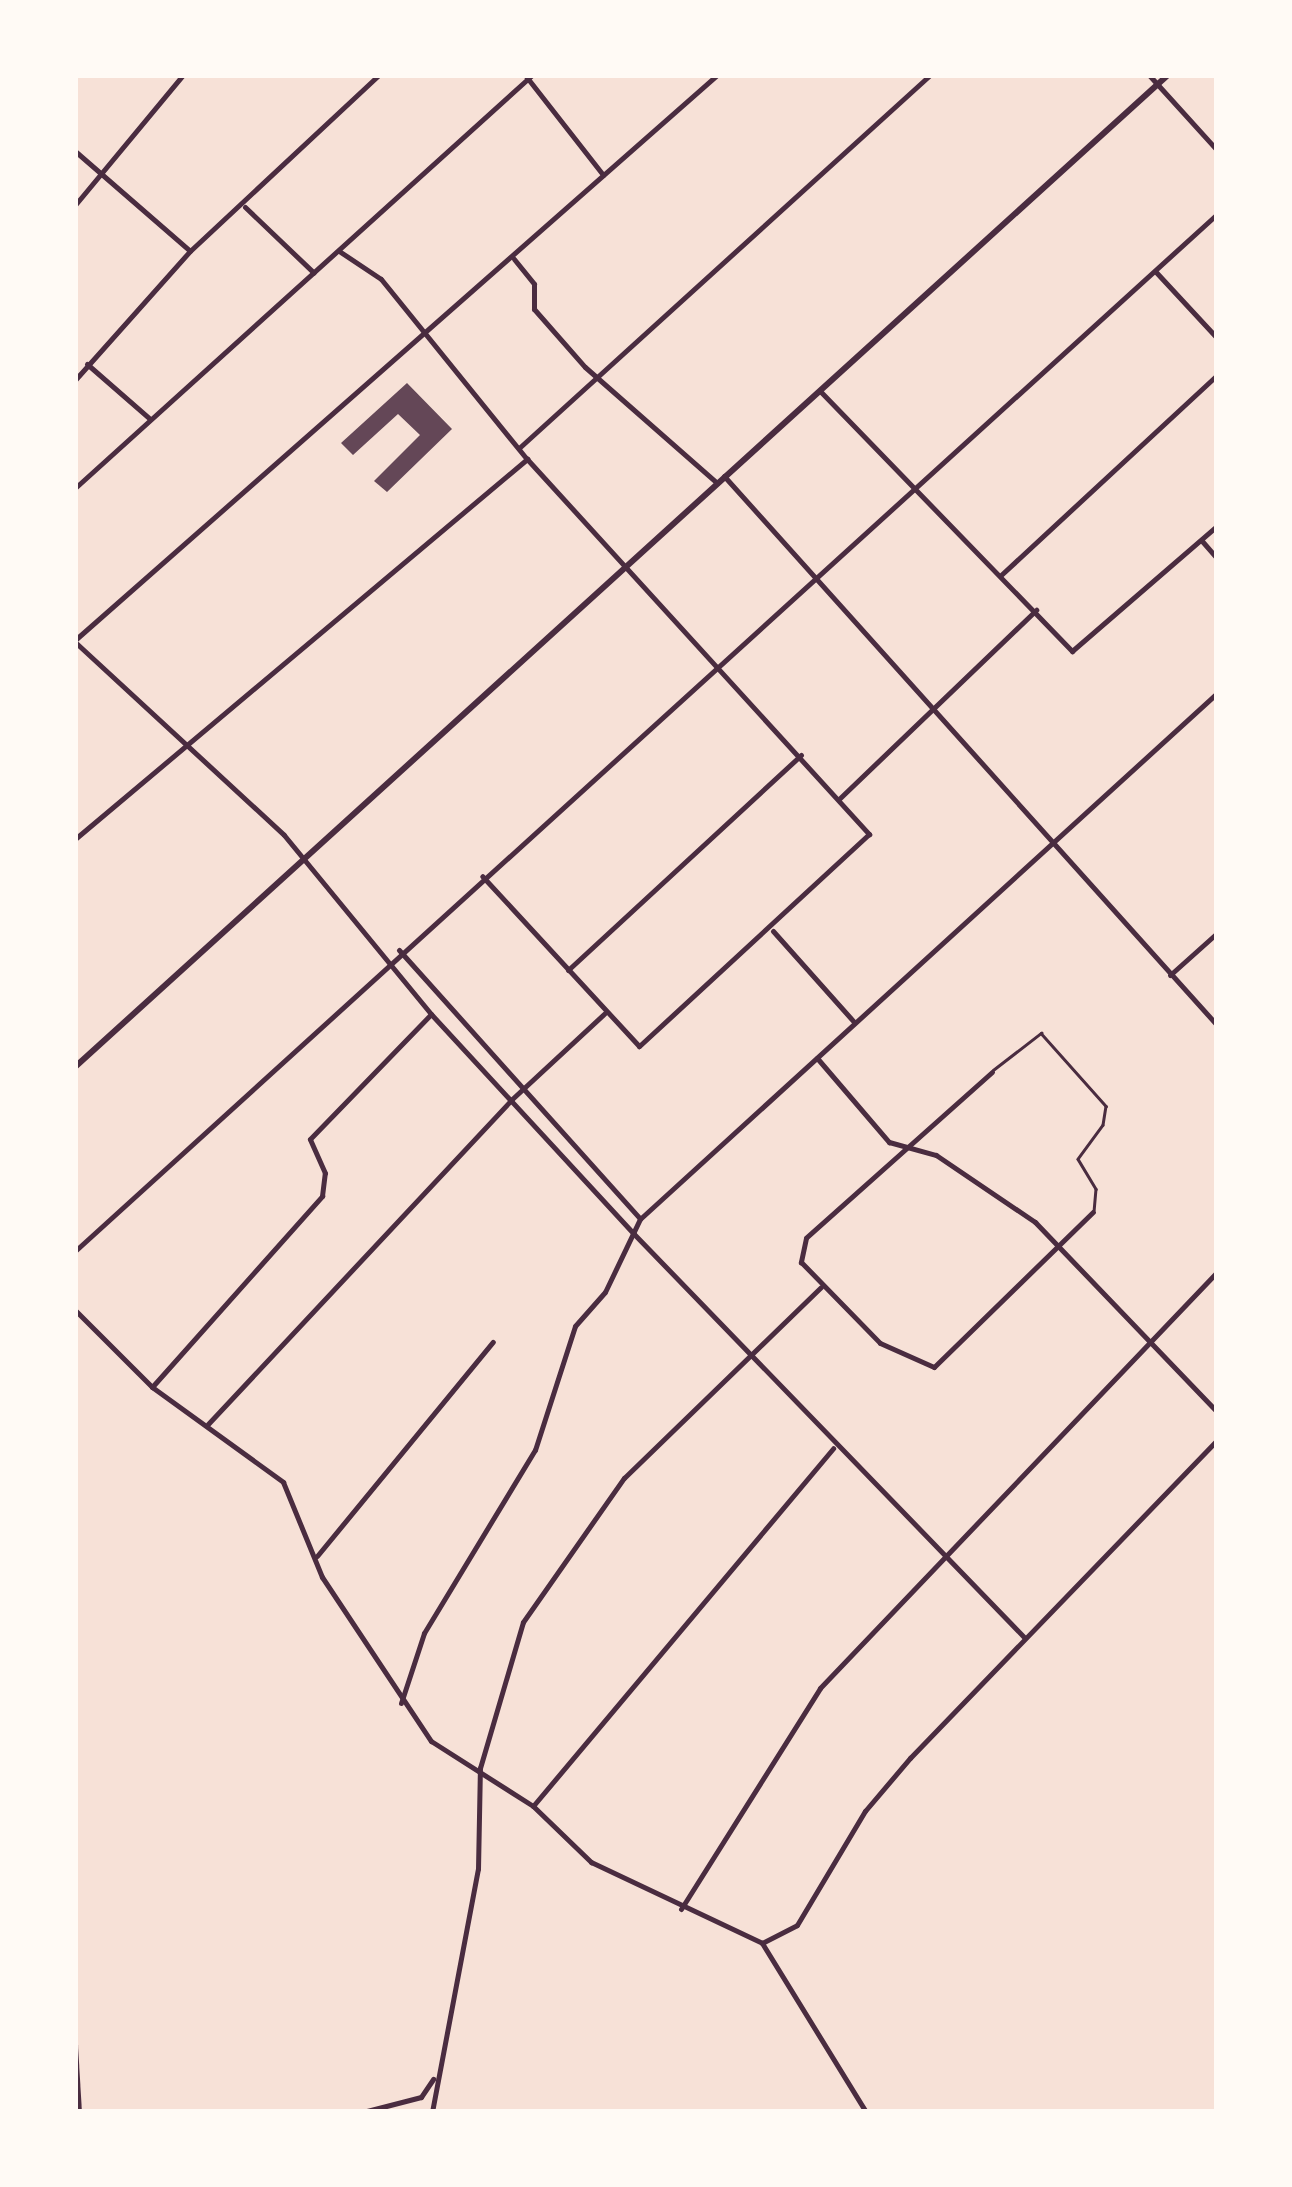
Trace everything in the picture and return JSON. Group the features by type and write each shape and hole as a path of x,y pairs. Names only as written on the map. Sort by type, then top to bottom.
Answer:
{"street":[{"path":"75,205 183,75"},
{"path":"75,380 190,252 245,207 380,75"},
{"path":"718,75 429,335 75,641 190,746 303,858 431,1014 749,1359 1024,1637"},
{"path":"519,448 930,75"},
{"path":"1149,75 1217,150"},
{"path":"75,1067 1168,75"},
{"path":"75,488 528,76 603,176"},
{"path":"75,151 190,252"},
{"path":"245,207 314,273"},
{"path":"75,1251 399,950 1217,214"},
{"path":"339,251 381,279 527,459 720,664 869,834 864,844 773,930 648,1042 632,1042 482,876"},
{"path":"514,259 534,284 534,310 717,483"},
{"path":"1155,271 1217,338"},
{"path":"88,364 149,418"},
{"path":"1001,575 1217,375"},
{"path":"821,392 1072,650 1217,526"},
{"path":"75,839 190,746 461,506 527,459"},
{"path":"724,476 811,582 1217,1024"},
{"path":"1202,541 1217,558"},
{"path":"840,798 1036,610"},
{"path":"402,1703 424,1633 535,1450 575,1326 640,1219 1217,693"},
{"path":"567,970 801,755"},
{"path":"773,930 855,1023"},
{"path":"1170,975 1217,932"},
{"path":"399,950 640,1219"},
{"path":"208,1424 510,1100 605,1013"},
{"path":"152,1387 322,1196 325,1173 310,1139 431,1014"},
{"path":"817,1058 877,1132 904,1147 936,1156 1061,1246 1217,1412"},
{"path":"992,1072 904,1147 797,1249 822,1287 892,1351 934,1367 1093,1212"},
{"path":"681,1909 794,1722 1217,1272"},
{"path":"432,2112 434,2077 478,1869 480,1768 542,1583 624,1478 822,1287"},
{"path":"75,1310 152,1387 208,1424 282,1482 317,1556 402,1703 431,1741 480,1768 533,1806 591,1862 681,1909 762,1943 866,2112"},
{"path":"317,1556 493,1342"},
{"path":"762,1943 797,1925 865,1810 1024,1637 1217,1440"},
{"path":"533,1806 833,1448"},
{"path":"75,2045 79,2112"},
{"path":"363,2112 420,2097 434,2077"}],"lane":[{"path":"992,1072 1041,1033 1106,1106 1103,1126 1078,1159 1096,1188 1093,1212"}],"building":[{"path":"407,383 452,429 387,492 374,481 420,435 398,414 353,455 341,443"}]}
